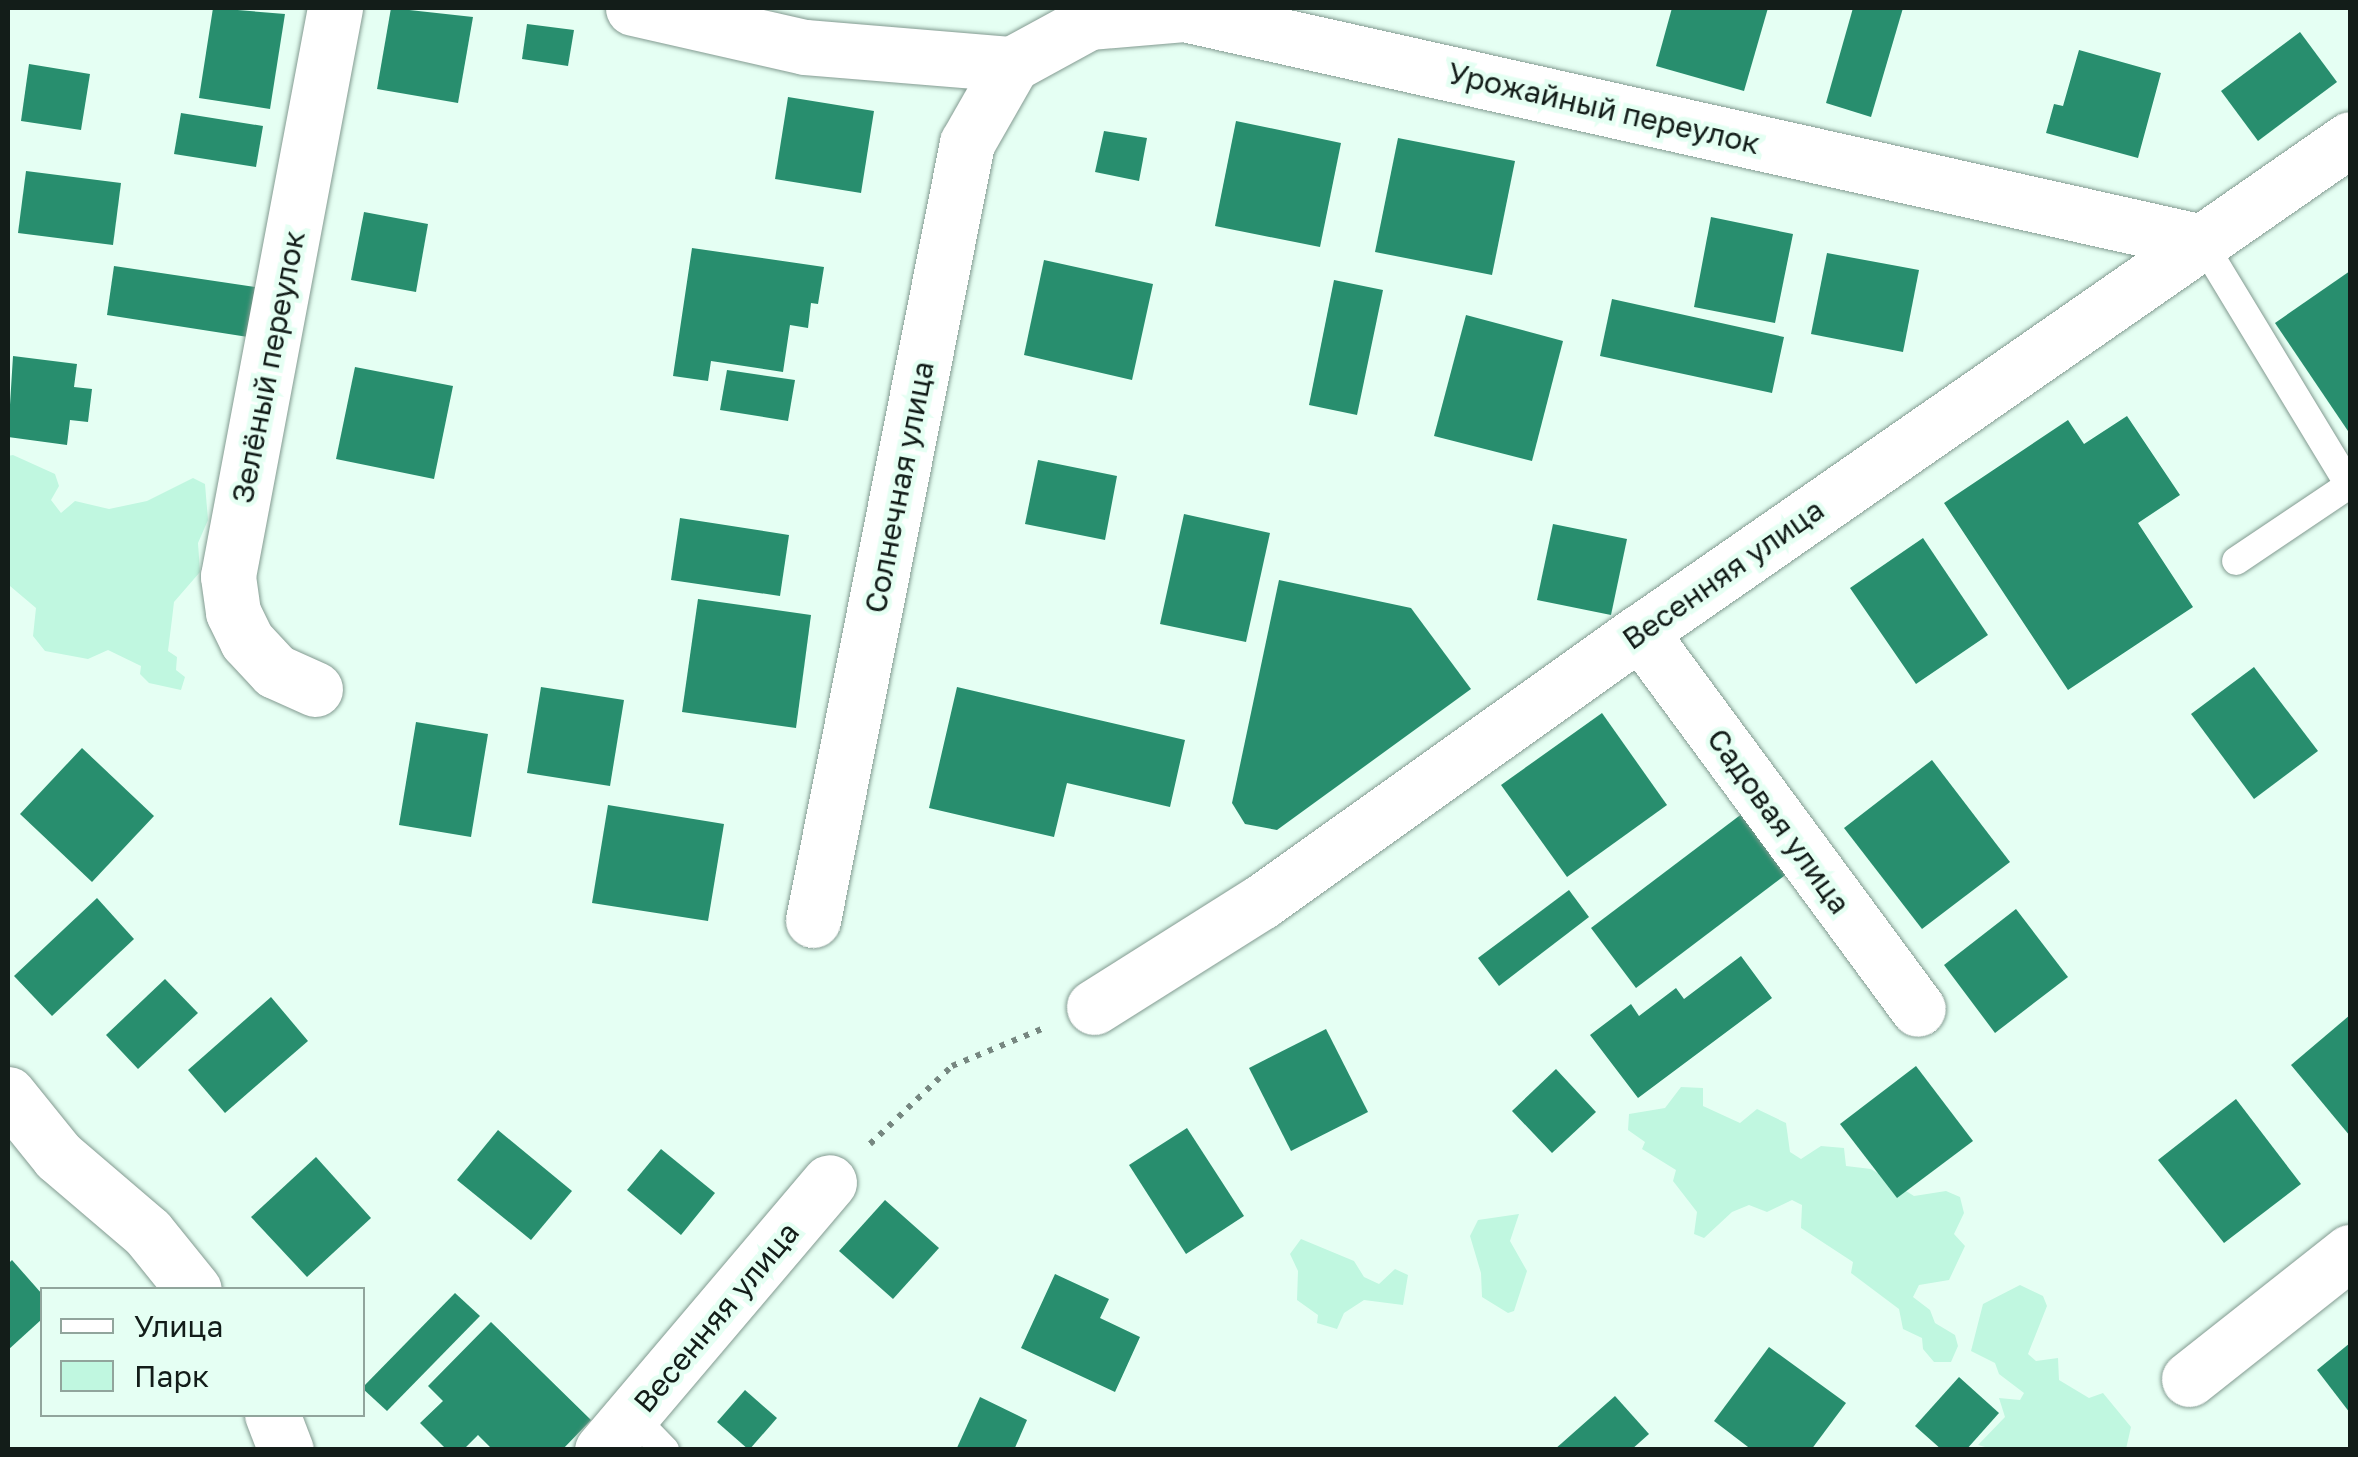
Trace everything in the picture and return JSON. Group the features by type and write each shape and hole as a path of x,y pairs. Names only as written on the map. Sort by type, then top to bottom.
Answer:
{"street":[{"name":"Зелёный переулок","path":"314,689 275,671 248,641 234,612 228,576 335,8"},
{"path":"634,8 804,47 1012,64"},
{"name":"Урожайный переулок","path":"1012,64 1090,22 1184,14 2202,242"},
{"name":"Солнечная улица","path":"812,920 967,143 1012,64"},
{"name":"Весенняя улица","path":"1094,1006 1261,902 1640,632 2350,139"},
{"name":"Садовая улица","path":"1640,632 1918,1009"},
{"path":"8,1094 58,1156 148,1233 192,1287"},
{"name":"Весенняя улица","path":"633,1438 828,1182"},
{"path":"2189,1379 2350,1252"},
{"path":"273,1417 286,1450"}],"lane":[{"path":"2202,242 2349,485 2236,561"}],"path":[{"path":"828,1182 952,1066 1094,1006"}],"green space":[{"path":"8,456 55,474 59,486 51,500 61,513 75,501 109,509 147,501 193,478 205,484 208,520 198,543 200,572 174,602 168,651 177,657 176,670 185,677 181,690 149,683 140,674 141,666 108,650 88,659 45,651 33,636 36,608 10,586 8,577"},
{"path":"1681,1087 1703,1088 1703,1106 1740,1123 1757,1109 1786,1123 1790,1152 1801,1159 1821,1146 1844,1148 1846,1166 1871,1169 1914,1196 1946,1191 1960,1197 1964,1213 1954,1234 1965,1246 1949,1280 1919,1285 1913,1297 1930,1310 1935,1323 1955,1335 1958,1346 1951,1362 1934,1362 1923,1349 1922,1338 1903,1329 1899,1309 1851,1273 1853,1262 1801,1228 1802,1205 1792,1200 1767,1212 1749,1205 1732,1212 1704,1238 1694,1234 1697,1212 1673,1181 1676,1170 1642,1149 1645,1142 1628,1130 1629,1114 1665,1108"},
{"path":"1519,1214 1510,1241 1527,1271 1514,1311 1508,1313 1482,1297 1481,1273 1470,1236 1478,1220"},
{"path":"1301,1239 1354,1261 1364,1277 1379,1284 1395,1269 1408,1275 1403,1305 1364,1300 1344,1313 1337,1329 1317,1323 1318,1315 1297,1300 1298,1271 1290,1254"},
{"path":"2020,1285 2043,1296 2047,1306 2028,1354 2036,1361 2058,1358 2059,1380 2089,1398 2103,1393 2131,1427 2126,1449 1996,1450 1978,1445 2005,1417 1999,1398 2020,1400 2024,1393 1999,1374 1995,1363 1971,1351 1983,1304"}],"building":[{"path":"213,8 285,14 270,109 199,98"},
{"path":"391,8 473,17 458,103 377,89"},
{"path":"1672,8 1768,8 1744,91 1656,66"},
{"path":"1853,8 1903,8 1871,117 1826,103"},
{"path":"527,24 574,30 568,66 522,59"},
{"path":"2300,32 2337,82 2258,141 2221,91"},
{"path":"2079,50 2161,73 2138,158 2046,133 2054,104 2063,106"},
{"path":"29,64 90,74 81,130 21,121"},
{"path":"788,97 874,111 861,193 775,179"},
{"path":"181,113 263,126 256,167 174,154"},
{"path":"1236,121 1341,143 1320,247 1215,226"},
{"path":"1104,131 1147,138 1139,181 1095,172"},
{"path":"1398,138 1515,161 1492,275 1375,252"},
{"path":"26,171 121,183 113,245 18,233"},
{"path":"364,212 428,224 416,292 351,280"},
{"path":"1711,217 1793,234 1775,323 1694,307"},
{"path":"692,248 824,267 818,304 811,303 808,328 790,325 783,372 711,361 708,381 673,376"},
{"path":"1827,253 1919,270 1903,352 1811,334"},
{"path":"1044,260 1153,284 1132,380 1024,355"},
{"path":"114,266 255,287 248,337 107,315"},
{"path":"2350,271 2350,434 2275,323"},
{"path":"1334,280 1383,290 1357,415 1309,405"},
{"path":"1612,299 1784,337 1772,393 1600,356"},
{"path":"1466,315 1563,341 1532,461 1434,436"},
{"path":"13,356 77,364 74,387 92,389 88,422 70,420 67,445 8,437"},
{"path":"355,367 453,386 434,479 336,459"},
{"path":"727,370 795,380 788,421 720,410"},
{"path":"2127,416 2180,495 2138,523 2193,607 2068,690 1944,503 2068,420 2084,444"},
{"path":"1038,460 1117,476 1105,540 1025,524"},
{"path":"1184,514 1270,533 1246,642 1160,624"},
{"path":"680,518 789,535 780,596 671,580"},
{"path":"1553,524 1627,539 1611,615 1537,600"},
{"path":"1923,538 1988,635 1916,684 1850,588"},
{"path":"1279,580 1411,608 1471,689 1277,830 1245,824 1232,803"},
{"path":"698,599 811,615 796,728 682,712"},
{"path":"2254,667 2318,751 2254,799 2191,714"},
{"path":"541,687 624,700 610,786 527,773"},
{"path":"957,687 1185,740 1170,807 1067,783 1054,837 929,808"},
{"path":"1602,713 1667,805 1567,877 1501,785"},
{"path":"416,722 488,734 471,837 399,825"},
{"path":"82,748 154,816 92,882 20,814"},
{"path":"1932,760 2010,862 1922,929 1844,828"},
{"path":"608,805 724,824 708,921 592,903"},
{"path":"1743,813 1788,873 1636,988 1591,928"},
{"path":"1569,890 1589,917 1499,986 1478,958"},
{"path":"97,898 134,939 52,1016 14,976"},
{"path":"2016,909 2068,977 1995,1033 1944,965"},
{"path":"1741,956 1772,998 1638,1098 1590,1035 1631,1004 1639,1016 1676,988 1684,999"},
{"path":"165,979 198,1013 138,1069 106,1035"},
{"path":"271,997 308,1041 225,1113 188,1070"},
{"path":"2350,1015 2350,1136 2291,1065"},
{"path":"1326,1029 1368,1112 1291,1151 1249,1068"},
{"path":"1916,1066 1973,1141 1897,1198 1840,1124"},
{"path":"1556,1069 1596,1112 1552,1153 1512,1111"},
{"path":"2236,1099 2301,1184 2224,1243 2158,1160"},
{"path":"1187,1128 1244,1216 1186,1254 1129,1165"},
{"path":"498,1130 572,1191 531,1240 457,1180"},
{"path":"661,1149 715,1193 681,1235 627,1190"},
{"path":"316,1157 371,1218 307,1277 251,1217"},
{"path":"885,1200 939,1248 893,1299 839,1251"},
{"path":"12,1260 40,1292 40,1321 8,1350 8,1264"},
{"path":"1055,1274 1109,1299 1100,1318 1140,1337 1115,1392 1021,1348"},
{"path":"455,1293 480,1316 387,1411 365,1391 365,1385"},
{"path":"491,1322 591,1420 562,1450 493,1450 478,1435 463,1450 447,1450 420,1423 443,1401 428,1386"},
{"path":"2350,1343 2350,1413 2317,1370"},
{"path":"1769,1347 1846,1403 1811,1450 1752,1450 1714,1421"},
{"path":"1959,1377 1999,1413 1966,1450 1942,1450 1915,1426"},
{"path":"745,1390 777,1418 749,1450 717,1422"},
{"path":"1615,1396 1649,1434 1631,1450 1554,1450"},
{"path":"980,1397 1027,1420 1014,1450 956,1450"}]}
